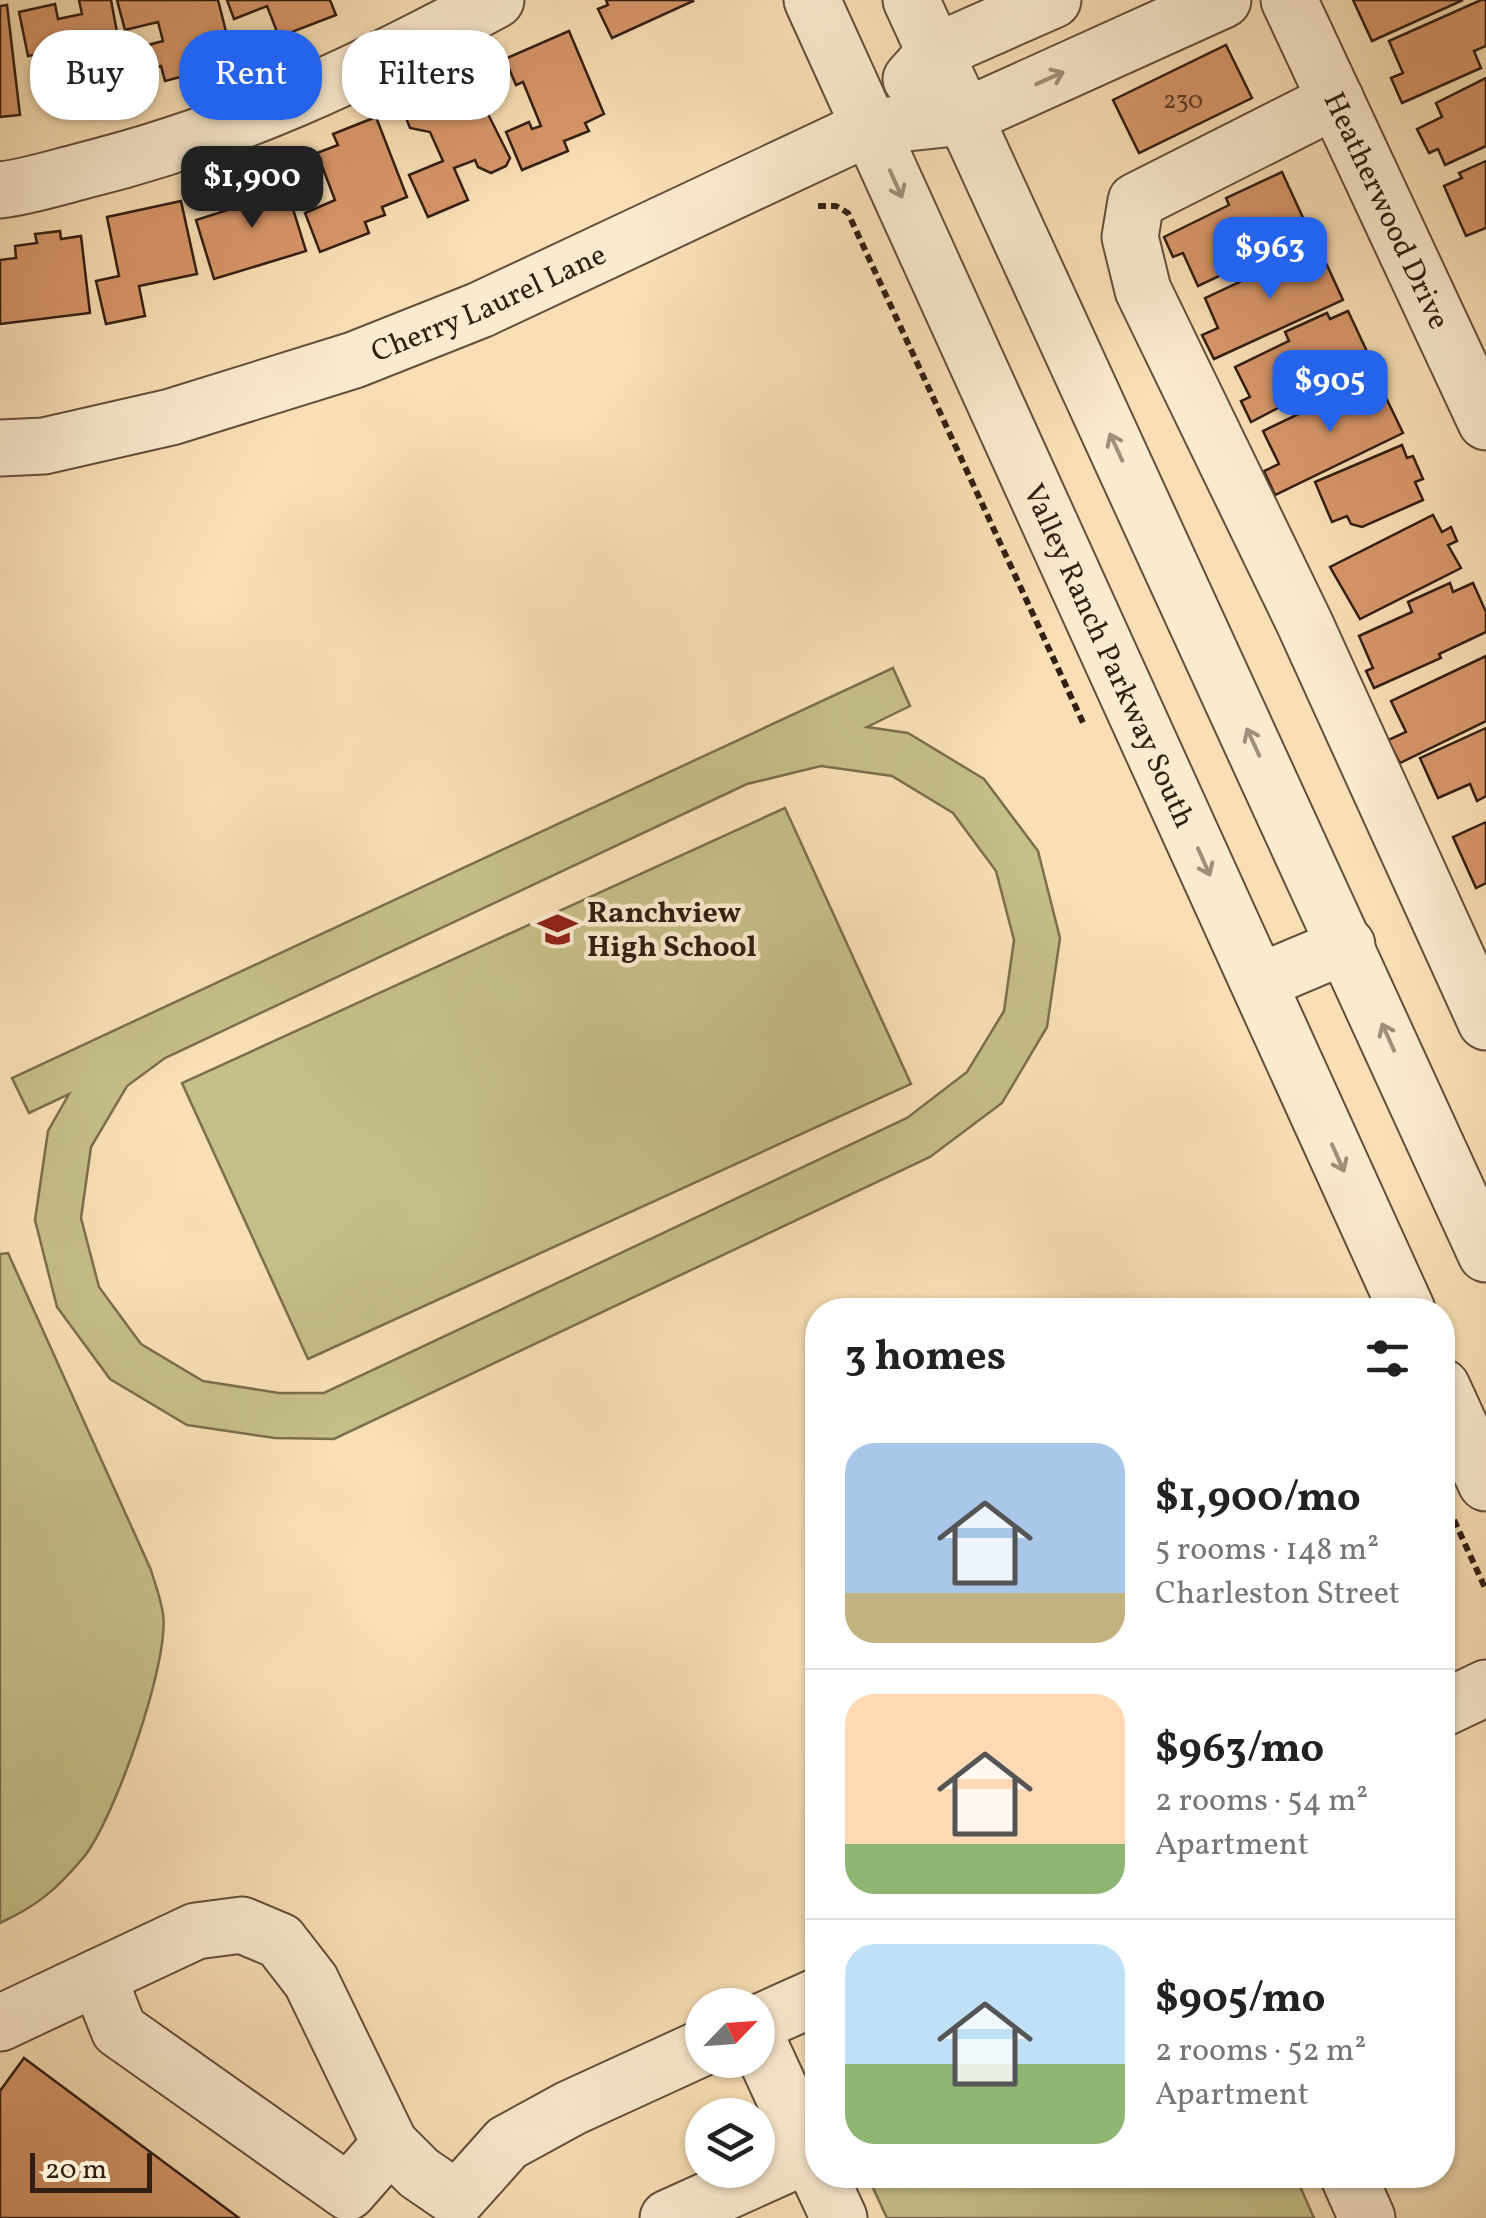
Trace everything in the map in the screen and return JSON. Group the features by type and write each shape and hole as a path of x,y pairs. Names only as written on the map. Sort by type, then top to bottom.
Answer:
{"street":[{"path":"0,190 148,155 279,108 496,0"},
{"name":"Valley Ranch Parkway South","path":"812,0 1402,1298"},
{"path":"911,0 1486,1254"},
{"path":"870,127 935,52 1053,0"},
{"name":"Cherry Laurel Lane","path":"0,448 44,446 171,417 354,360 480,310 870,127 964,117 1126,20 1223,0"},
{"name":"Heatherwood Drive","path":"1289,0 1479,390"},
{"path":"1336,100 1136,201 1130,237 1144,290 1304,622 1486,1022"},
{"path":"1258,982 1346,945"},
{"path":"1455,1443 1468,1498"},
{"path":"1455,1702 1486,1688"},
{"path":"0,2022 196,1931 242,1925 280,1942 311,1981 390,2144 453,2208 507,2143 571,2108 685,2056"},
{"path":"98,1977 119,2030 348,2192 390,2144"},
{"path":"775,2015 805,2002"},
{"path":"775,2078 805,2143"},
{"path":"668,2218 805,2171"},
{"path":"825,2188 839,2218"},
{"path":"1354,2188 1368,2218"}],"path":[{"path":"810,206 836,206 848,213 1089,734"},
{"path":"1468,1498 1486,1590"}],"shaded area":[{"path":"893,668 910,706 867,727 908,733 984,779 1038,851 1060,938 1047,1027 1002,1103 930,1157 334,1439 275,1438 187,1425 110,1379 57,1307 35,1220 48,1131 69,1094 29,1113 12,1078","holes":["821,766 892,776 953,813 996,871 1014,940 1004,1011 967,1072 907,1118 324,1393 279,1393 203,1381 141,1344 99,1287 81,1218 91,1147 127,1086 165,1058 747,784"]},
{"path":"785,808 911,1084 308,1359 182,1083"},
{"path":"8,1253 151,1570 162,1608 163,1636 137,1740 96,1839 55,1888 0,1923 0,1254"},
{"path":"873,2188 1301,2188 1314,2218 887,2218"}],"building":[{"path":"79,0 111,0 117,30 30,30 28,56 19,12 55,4 58,19 82,14"},
{"path":"117,0 218,0 226,30 179,30 179,77 165,81 159,67 159,42 163,41 158,22 125,30"},
{"path":"227,0 330,0 336,15 297,30 276,30 267,6 234,19"},
{"path":"606,0 693,1 612,38 598,9 608,5"},
{"path":"1353,0 1463,0 1372,41"},
{"path":"1486,0 1486,46 1474,51 1481,68 1402,103 1391,78 1403,73 1389,41"},
{"path":"7,5 20,115 0,117 0,6"},
{"path":"569,31 604,114 585,123 589,131 564,141 568,151 522,170 506,132 529,122 532,129 541,126 523,82 516,85 510,57"},
{"path":"1226,45 1252,98 1139,153 1113,100"},
{"path":"1486,78 1486,146 1445,165 1438,149 1429,153 1417,129 1442,117 1436,103"},
{"path":"377,120 407,197 382,207 385,215 365,222 369,233 320,252 305,213 335,200 317,153 338,145 333,134"},
{"path":"407,120 491,120 510,158 506,166 491,173 478,167 475,160 454,168 468,200 428,217 409,175 443,161 430,132 410,128"},
{"path":"1486,161 1486,228 1466,236 1444,186 1462,178 1459,173"},
{"path":"1282,172 1310,233 1198,286 1183,253 1173,257 1164,237 1229,205 1226,198"},
{"path":"284,180 306,251 214,279 196,220 231,209 227,197"},
{"path":"181,201 197,274 139,286 145,316 106,324 96,281 119,276 107,217"},
{"path":"60,231 61,239 81,236 90,313 0,324 0,260 16,258 15,246 37,243 35,234"},
{"path":"1320,250 1343,300 1214,359 1202,335 1218,328 1205,298 1287,260 1289,264"},
{"path":"1348,311 1371,360 1251,422 1241,401 1250,397 1235,367 1289,341 1285,332 1327,313 1330,319"},
{"path":"1376,377 1403,433 1275,495 1264,471 1279,464 1263,431"},
{"path":"1402,445 1407,458 1413,456 1423,479 1415,482 1423,500 1362,527 1351,524 1347,516 1332,522 1315,482"},
{"path":"1433,515 1442,532 1451,527 1457,541 1448,545 1461,568 1360,619 1330,567"},
{"path":"1450,583 1453,592 1473,583 1486,612 1486,632 1439,654 1441,658 1374,688 1366,671 1373,668 1359,636 1412,612 1408,602"},
{"path":"1486,656 1486,721 1400,763 1388,740 1406,732 1391,701"},
{"path":"1486,728 1486,796 1477,801 1470,784 1438,798 1420,758"},
{"path":"1486,822 1486,883 1476,888 1453,837"},
{"path":"24,2058 239,2218 0,2218 0,2091"}],"place":[{"name":"Ranchview High School","path":"557,929"}]}
